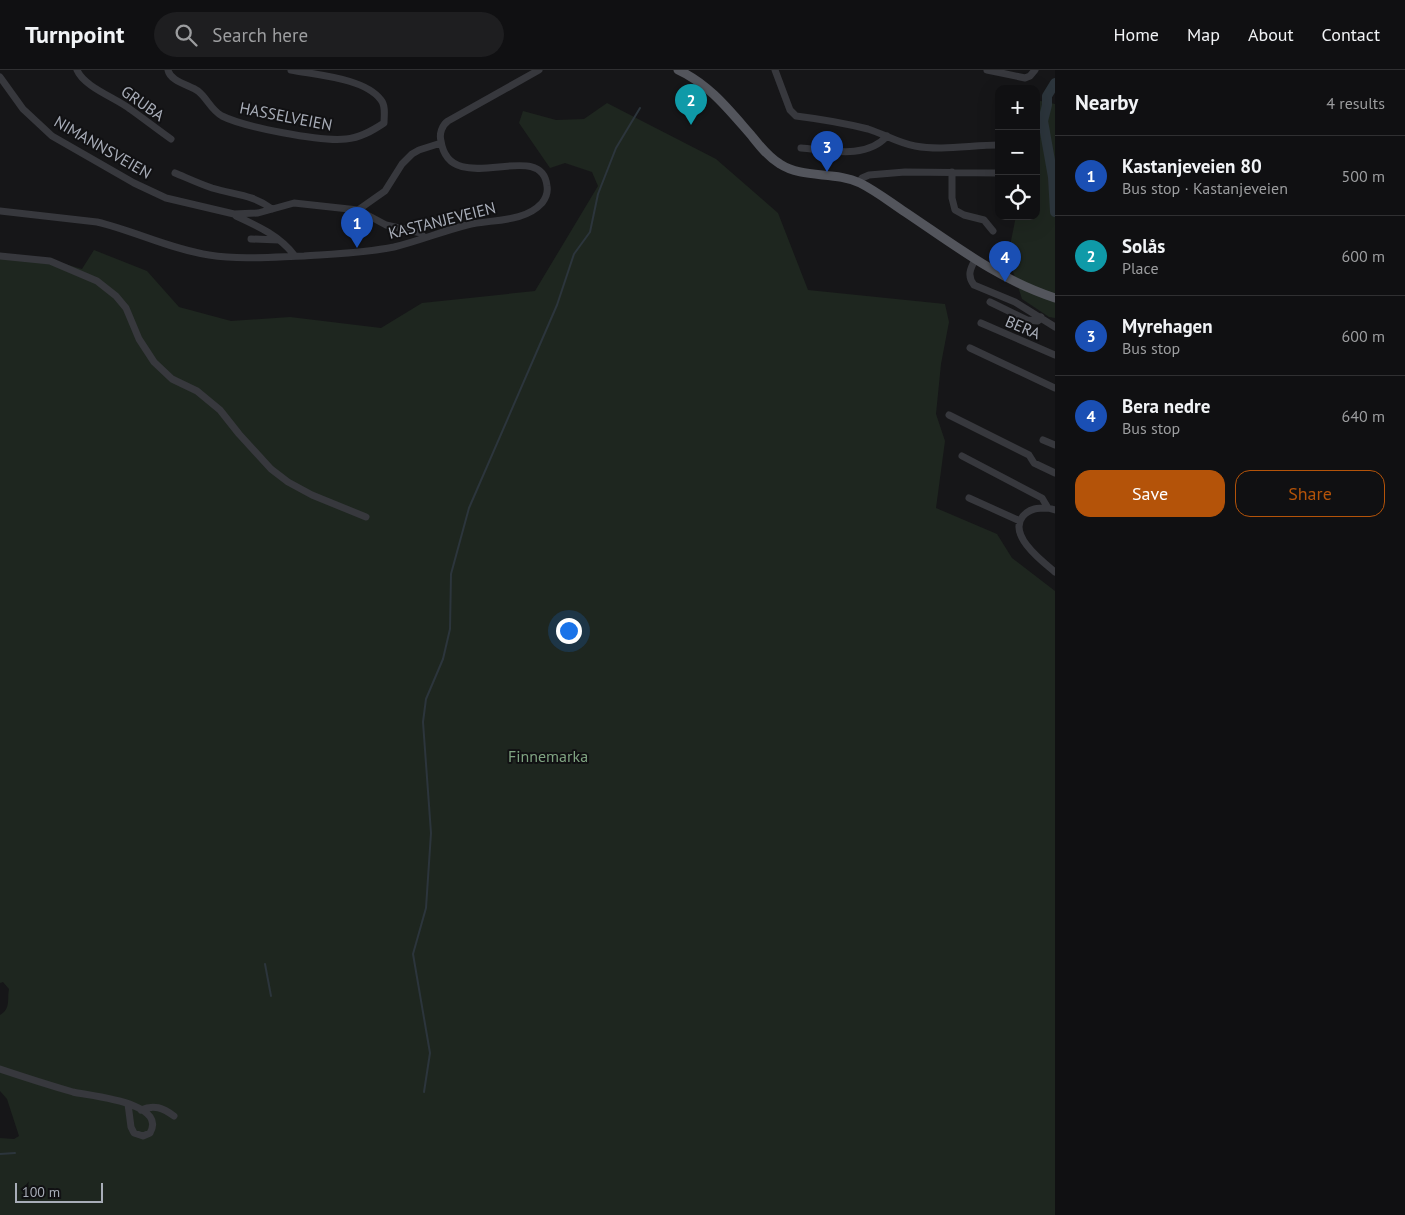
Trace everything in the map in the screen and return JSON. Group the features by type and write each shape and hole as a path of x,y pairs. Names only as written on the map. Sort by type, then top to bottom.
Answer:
{"main road":[{"path":"678,70 702,84 715,95 766,152 781,165 796,171 859,182 975,260 1009,280 1055,298"}],"street":[{"name":"GRUBA","path":"77,70 89,83 129,108 171,139"},
{"name":"HASSELVEIEN","path":"168,70 171,77 202,94 220,115 245,123 331,140 355,138 368,133 384,123 385,109 382,101 369,89 336,77 291,70"},
{"path":"358,210 385,191 402,164 412,154 441,143 440,136 445,124 538,70"},
{"path":"775,70 787,104 796,116 849,124 903,143 925,148 995,145"},
{"path":"987,70 1025,78 1030,76 1035,70"},
{"name":"NIMANNSVEIEN","path":"0,77 23,109 52,136 155,193 182,202 234,214"},
{"path":"801,148 862,151 882,142 887,136"},
{"name":"KASTANJEVEIEN","path":"0,211 97,222 111,225 169,246 209,255 249,259 368,251 395,247 477,223 521,216 533,211 543,202 548,192 547,181 541,171 530,165 516,164 472,169 459,166 448,159 442,150 441,143"},
{"path":"859,182 862,178 869,175 905,172 995,174"},
{"path":"952,172 952,198 955,210 964,215 984,220 993,231"},
{"path":"175,173 214,188 248,196 272,209"},
{"path":"234,214 258,212 294,203 358,210 386,224 422,233 424,238"},
{"path":"234,214 264,229 288,247 295,256"},
{"path":"250,239 279,240"},
{"path":"0,256 50,261 97,281 116,296 126,308 139,339 154,362 172,379 197,391 220,410 271,469 288,482 312,495 366,517"},
{"name":"BERA","path":"975,260 969,273 974,284 1015,302 1041,317 1055,328"},
{"name":"BERA","path":"990,302 1027,320 1038,321 1041,317"},
{"name":"BERA","path":"980,324 1055,355"},
{"path":"970,348 1055,388"},
{"path":"949,415 1030,455 1034,463 1055,474"},
{"path":"1043,440 1055,445"},
{"path":"962,456 1042,498 1051,509"},
{"path":"969,498 1020,521"},
{"path":"1051,509 1037,508 1028,512 1020,521 1019,528 1024,542 1037,557 1055,572"},
{"path":"0,1069 75,1092 110,1098 128,1104 141,1110 151,1118 153,1124 150,1133 143,1136 134,1133 131,1127 128,1104"},
{"path":"141,1110 154,1106 162,1108 174,1116"}],"green space":[{"path":"1040,101 1055,104 1055,318 1049,317 1022,299 1008,256 1015,220 1040,220"},
{"name":"Finnemarka","path":"607,103 716,159 778,213 808,290 945,304 949,322 941,364 936,414 945,441 936,508 997,534 1012,558 1055,591 1055,1215 0,1215 0,1138 14,1139 19,1136 7,1099 0,1091 0,1015 6,1010 9,989 3,982 0,983 0,253 51,260 82,269 94,250 147,271 179,307 231,321 290,317 381,328 422,303 535,291 598,186 592,172 565,163 550,168 519,123 523,111 556,120 584,119"}],"waterway":[{"path":"1055,83 1047,96 1043,121 1053,177 1055,212"},
{"path":"424,1092 430,1053 413,954 426,908 431,833 423,722 426,699 443,659 450,629 451,574 469,508 557,305 574,254 590,232 598,194 616,148 640,108"},
{"path":"265,964 271,996"},
{"path":"0,1154 15,1153"}],"place":[{"name":"Solås","path":"691,125"},
{"name":"Myrehagen","path":"827,172"},
{"name":"Kastanjeveien 80","path":"357,248"},
{"name":"Bera nedre","path":"1005,282"}]}
